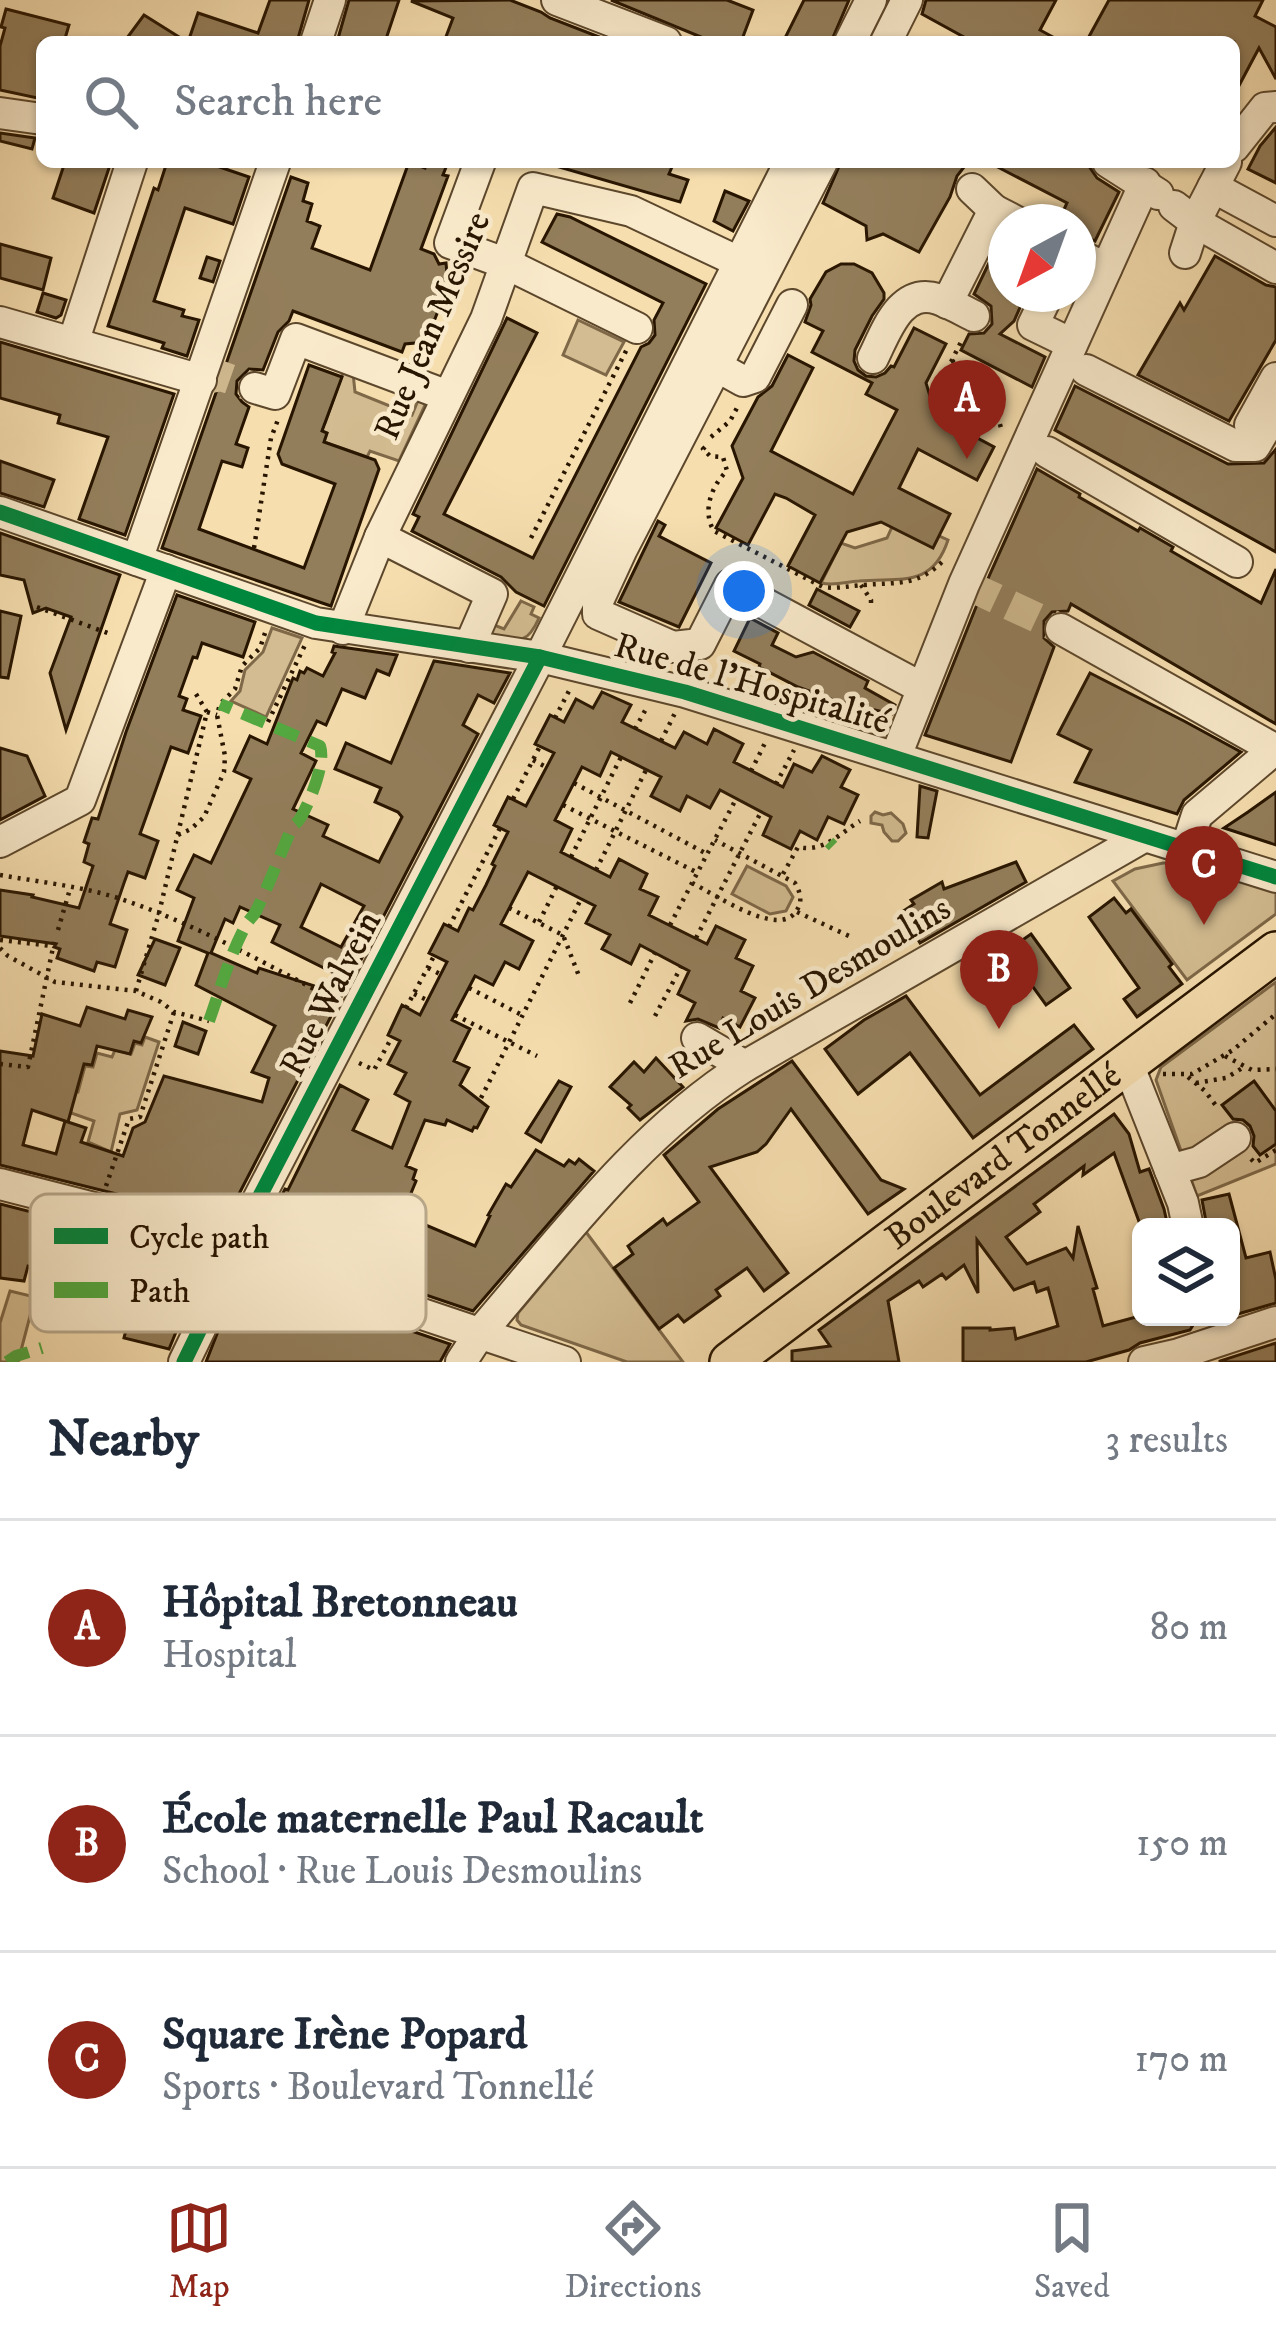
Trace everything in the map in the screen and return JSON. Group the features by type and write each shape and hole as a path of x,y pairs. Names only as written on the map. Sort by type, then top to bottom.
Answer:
{"main road":[{"name":"Boulevard Tonnellé","path":"730,1362 1143,1068 1276,952"}],"street":[{"path":"318,36 330,0"},
{"path":"557,0 650,36"},
{"path":"853,36 871,0"},
{"path":"893,36 907,0"},
{"path":"1240,139 1265,108 1276,107"},
{"path":"0,112 36,117"},
{"path":"73,344 130,168"},
{"path":"0,842 80,800 201,380 273,168"},
{"path":"478,168 450,243 507,264 637,328"},
{"name":"Rue Walvein","path":"261,1194 787,168"},
{"path":"819,168 622,549 598,601 598,614 673,647 700,644 730,586 922,688"},
{"path":"1117,168 1276,268"},
{"path":"1096,259 1171,203 1220,175 1276,221"},
{"name":"Rue Jean Messire","path":"329,626 380,537 486,319 532,188 631,211 739,262"},
{"path":"1171,203 1185,253"},
{"path":"873,358 906,302 923,296 960,309 988,225"},
{"path":"716,366 743,381 755,377 792,304"},
{"path":"1039,312 1033,325 1075,360 1235,446 1255,446 1276,410"},
{"path":"896,756 1028,445 1075,360 1083,312"},
{"path":"0,322 201,380"},
{"path":"268,384 296,339 448,396"},
{"path":"1244,435 1276,378"},
{"path":"1028,445 1237,562"},
{"name":"Rue de l'Hospitalité","path":"0,512 329,626 540,657 685,692 1276,877"},
{"path":"380,537 492,594 470,647"},
{"path":"1060,629 1275,749 1197,815 1186,849"},
{"name":"Rue Louis Desmoulins","path":"461,1362 620,1156 745,1066 1145,836"},
{"path":"697,1038 745,1066"},
{"path":"1143,1068 1186,1218"},
{"path":"1170,1170 1199,1162 1235,1138"},
{"path":"0,1184 42,1194"},
{"path":"426,1315 565,1362"},
{"path":"1144,1362 1276,1322"},
{"name":"Rue Walvein","path":"184,1362 199,1332"}],"path":[{"path":"938,386 952,360 960,309"},
{"path":"531,538 637,328"},
{"path":"952,360 1028,445"},
{"path":"750,379 730,422 703,449 710,456 723,457 727,471 712,494 708,520 714,531 823,587 836,589 908,583 926,575 949,553"},
{"path":"254,548 271,438 289,389 268,384"},
{"path":"540,521 550,526"},
{"path":"861,585 871,606"},
{"path":"37,607 113,634"},
{"path":"178,835 204,817 224,772 217,715 220,704 236,689 242,666 260,648 273,609"},
{"path":"268,722 329,626"},
{"path":"196,694 207,712 217,715"},
{"path":"136,991 207,712"},
{"path":"776,784 805,728"},
{"path":"513,799 540,746"},
{"path":"571,857 621,757"},
{"path":"533,760 546,767"},
{"path":"596,870 646,770"},
{"path":"574,783 707,854"},
{"path":"521,784 534,790"},
{"path":"670,925 736,799"},
{"path":"562,805 698,873"},
{"path":"696,938 761,812"},
{"path":"783,874 798,847 822,847 860,820"},
{"path":"449,927 500,828"},
{"path":"692,883 771,922 788,920 796,912 800,904 796,883 715,840"},
{"path":"0,875 112,896 159,913 356,1011"},
{"path":"539,922 557,886"},
{"path":"58,930 71,888"},
{"path":"470,888 481,894"},
{"path":"481,1098 581,899"},
{"path":"509,908 563,935 579,976"},
{"path":"796,912 849,936"},
{"path":"0,1064 28,1067 55,938"},
{"path":"0,940 52,946"},
{"path":"0,948 63,984 136,991 174,1012 208,1022"},
{"path":"629,1003 656,953"},
{"path":"406,1008 434,956"},
{"path":"655,1016 681,967"},
{"path":"428,968 440,974"},
{"path":"469,988 523,1016"},
{"path":"414,994 427,1000"},
{"path":"90,1194 129,1119 140,1117 174,1012"},
{"path":"1186,1075 1234,1050 1276,1014"},
{"path":"455,1015 537,1056"},
{"path":"335,1052 374,1070 392,1037"},
{"path":"1223,1055 1244,1067 1276,1069"},
{"path":"1196,1083 1226,1078 1244,1067"},
{"path":"1143,1068 1186,1075 1217,1107"}],"shaded area":[{"path":"578,320 624,342 606,375 563,355"},
{"path":"344,370 353,373 355,392 412,415 419,398 427,401 399,461 370,451 367,457 324,442 327,433 319,430"},
{"path":"892,527 948,540 933,567 912,577 821,583 841,543 855,548 887,538"},
{"path":"521,601 534,607 531,614 539,618 530,634 515,639 491,635 489,623 504,629"},
{"path":"272,628 302,638 266,717 231,701 240,691 245,670 263,652"},
{"path":"875,812 891,813 906,833 892,841 882,825 871,823"},
{"path":"1182,863 1276,892 1276,914 1187,980 1113,881 1135,869"},
{"path":"747,866 786,886 793,897 786,911 770,914 732,894"},
{"path":"1276,982 1276,1164 1197,1196 1156,1080 1161,1067"},
{"path":"145,1037 159,1042 137,1110 120,1114 111,1152 88,1142 94,1121 71,1113 70,1090 78,1092 85,1066 93,1067 97,1053 131,1054 135,1043 142,1045"},
{"path":"586,1232 683,1362 627,1362 517,1320"},
{"path":"10,1291 30,1296 30,1316 18,1362 0,1362 0,1323"}],"building":[{"path":"270,0 309,0 299,36 190,36 198,13 258,33"},
{"path":"349,0 399,0 387,36 339,36"},
{"path":"510,0 596,36 446,36 453,18 411,1"},
{"path":"611,0 727,0 753,10 743,36 698,36"},
{"path":"804,0 849,0 834,36 786,36"},
{"path":"926,0 1056,0 1040,30 1051,36 962,36 922,14"},
{"path":"1109,0 1263,0 1255,16 1276,27 1276,79 1259,48 1240,84 1240,36 1089,36"},
{"path":"6,9 69,25 66,36 36,36 36,98 0,90 5,28 1,27"},
{"path":"144,15 177,36 128,36"},
{"path":"1276,127 1276,183 1248,169"},
{"path":"0,133 35,138 32,149 0,141"},
{"path":"63,168 109,168 94,213 53,198"},
{"path":"165,168 223,168 249,177 233,224 185,208 154,301 199,320 187,356 162,348 164,343 108,326 154,188 158,190"},
{"path":"407,168 446,168 443,175 448,176 421,249 434,254 439,264 446,263 448,285 426,342 405,344 402,352 293,311 278,332 263,370 249,369 237,381 236,394 249,407 236,444 248,448 242,467 222,461 199,529 304,568 335,484 282,464 278,454 309,365 342,377 322,431 327,433 324,442 375,460 379,469 331,606 162,548 291,177 308,183 303,201 312,204 307,221 320,226 312,248 370,270"},
{"path":"562,168 672,168 669,174 688,180 680,202"},
{"path":"838,168 963,168 919,252 883,234 867,240 866,226 823,203"},
{"path":"1000,168 1090,168 1119,192 1096,239 1096,204 1067,204"},
{"path":"725,191 749,201 733,231 714,221"},
{"path":"557,214 706,284 544,606 516,592 501,577 412,531 419,517 413,514 507,318 537,333 444,514 533,558 641,347 655,335 654,320 663,303 542,242"},
{"path":"0,244 51,258 43,290 0,278"},
{"path":"1215,256 1276,287 1276,340 1229,421 1138,375 1180,303 1184,310"},
{"path":"207,257 220,261 213,282 200,278"},
{"path":"854,264 872,273 884,293 855,350 858,370 876,377 894,367 914,328 946,344 926,383 936,416 994,447 977,480 918,449 899,488 950,514 933,548 881,522 847,532 820,583 788,566 815,515 786,498 775,494 748,545 716,528 743,478 732,446 788,355 813,368 771,451 853,494 897,410 866,394 872,383 812,352 823,331 805,322 810,299 826,272"},
{"path":"988,265 988,304 974,294"},
{"path":"43,293 66,300 61,315 37,312"},
{"path":"991,312 1018,312 1000,334 1045,357 1032,387 961,350 969,334 984,333 992,324"},
{"path":"0,342 174,394 125,535 79,519 108,437 58,423 60,415 0,398"},
{"path":"1075,386 1228,464 1264,463 1276,449 1276,552 1055,430"},
{"path":"0,461 54,480 44,507 0,493"},
{"path":"1037,469 1261,603 1276,569 1276,724 1071,604 1068,611 1052,612 1044,621 1044,638 1054,647 1011,762 925,735"},
{"path":"658,521 665,525 659,536 711,563 679,627 619,602"},
{"path":"0,533 120,575 66,730 50,673 71,617 46,608 33,613 24,580 0,575"},
{"path":"817,589 859,611 850,627 809,605"},
{"path":"177,595 255,622 243,657 202,643 197,658 193,657 179,696 187,699 183,710 201,716 188,753 171,747 140,834 158,841 145,878 128,872 110,924 127,930 115,967 97,962 94,971 57,958 60,949 56,944 0,936 0,890 79,908 93,866 84,862 89,844 84,842 92,818 98,819"},
{"path":"0,611 21,616 8,678 0,677"},
{"path":"750,618 778,633 772,645 796,657 813,652 868,681 865,688 895,705 892,714 798,687 734,651"},
{"path":"334,646 397,655 389,675 377,670 365,698 342,689 326,725 317,721 301,753 316,761 293,809 328,825 323,836 379,862 402,817 375,802 381,788 335,769 346,743 391,763 434,661 510,673 494,703 478,695 463,725 478,734 350,981 272,942 280,925 240,907 233,923 225,919 211,953 257,973 259,968 342,995 239,1194 117,1194 0,1165 0,1051 33,1056 42,1014 80,1026 87,1007 125,1019 128,1010 152,1017 141,1043 134,1041 130,1054 97,1046 92,1065 84,1064 68,1122 86,1128 81,1142 123,1156 133,1128 145,1122 164,1076 262,1102 269,1078 252,1072 275,1026 196,985 208,953 178,941 194,898 177,890 194,855 211,863 251,779 234,771 250,736 267,744 300,671 307,668 323,676","holes":["321,884 364,906 341,947 301,927","32,1110 65,1121 56,1154 23,1145"]},
{"path":"1090,673 1241,752 1184,800 1177,814 1075,782 1091,750 1058,734"},
{"path":"602,692 631,705 622,722 675,748 684,732 707,744 714,729 743,744 734,762 783,787 794,764 812,772 822,756 850,770 841,787 858,795 844,824 828,817 817,840 800,831 791,849 763,835 771,817 720,790 710,808 687,796 680,811 651,796 661,777 611,752 600,776 582,767 555,820 572,829 561,852 610,877 619,859 647,874 640,889 658,897 649,915 707,944 716,926 745,940 736,958 753,966 741,991 755,998 740,1027 723,1018 719,1028 698,1019 686,1021 695,1003 678,994 689,971 640,945 631,964 602,949 610,935 586,923 595,906 528,872 501,924 533,941 519,969 505,962 493,985 475,976 452,1020 470,1029 454,1061 469,1068 460,1085 488,1107 477,1128 472,1131 447,1120 445,1125 425,1120 406,1166 416,1170 411,1194 282,1194 340,1085 368,1100 353,1130 392,1148 410,1102 395,1094 406,1073 388,1064 400,1041 388,1035 402,1005 420,1015 447,962 429,953 444,924 458,931 486,885 508,832 494,825 508,797 526,806 554,753 535,744 550,715 564,722 576,699 593,708"},
{"path":"0,748 27,756 45,796 0,820"},
{"path":"920,786 937,791 928,838 917,837"},
{"path":"1276,792 1276,845 1224,828 1248,812"},
{"path":"1016,862 1026,882 920,943 902,912 914,904 911,900 942,882 944,889"},
{"path":"1114,898 1126,913 1131,909 1182,984 1137,1017 1124,999 1139,988 1089,917"},
{"path":"1031,934 1070,988 1046,1005 1007,951"},
{"path":"155,939 180,948 165,985 138,975"},
{"path":"906,996 980,1095 1074,1025 1093,1049 973,1138 910,1053 858,1094 825,1049"},
{"path":"183,1022 206,1031 198,1054 175,1046"},
{"path":"656,1058 683,1087 640,1120 610,1087 634,1062 644,1072"},
{"path":"792,1061 881,1180 904,1189 868,1214 791,1109 757,1152 710,1167 788,1273 764,1291 747,1268 716,1290 720,1296 684,1322 678,1315 659,1329 614,1268 633,1254 628,1246 663,1219 667,1225 699,1202 664,1155 718,1109"},
{"path":"559,1081 571,1087 541,1142 526,1133"},
{"path":"1254,1081 1276,1111 1276,1144 1260,1155 1253,1146 1250,1126 1233,1119 1222,1105"},
{"path":"1114,1114 1129,1134 1140,1172 1149,1169 1166,1218 1138,1218 1114,1153 1083,1175 1084,1166 1034,1204 1040,1212 1006,1237 1027,1264 1066,1248 1073,1258 1078,1226 1103,1326 1132,1318 1132,1326 1192,1326 1086,1362 963,1362 963,1328 1014,1328 1016,1339 1058,1326 1048,1288 1037,1292 1034,1282 1014,1290 977,1240 978,1293 964,1265 946,1279 942,1274 923,1287 919,1281 888,1301 899,1362 792,1362 792,1351 830,1346 819,1330"},
{"path":"536,1150 564,1166 579,1159 594,1171 473,1311 426,1295 426,1225 475,1246 506,1184 511,1187"},
{"path":"1229,1194 1235,1218 1205,1218 1202,1200"},
{"path":"0,1204 30,1212 30,1267 24,1281 0,1278"},
{"path":"1240,1235 1246,1258 1270,1252 1276,1303 1240,1313"},
{"path":"126,1332 176,1332 169,1349 124,1338"},
{"path":"218,1332 415,1332 450,1344 440,1362 206,1362"},
{"path":"1276,1343 1276,1362 1220,1362 1220,1361"}],"tunnel":[{"path":"201,380 221,376 255,388"},
{"path":"969,586 1061,629"}],"marked path":[{"path":"209,1021 240,936 309,802 321,753 320,746 220,704"},
{"path":"829,842 833,846"},
{"path":"7,1362 42,1348"}],"cycle path":[{"path":"0,512 316,623 540,657 685,692 1276,877"},
{"path":"261,1194 540,657"},
{"path":"184,1362 199,1332"}],"place":[{"name":"Hôpital Bretonneau","path":"967,459"},
{"name":"Square Irène Popard","path":"1204,925"},
{"name":"École maternelle Paul Racault","path":"999,1029"}]}
